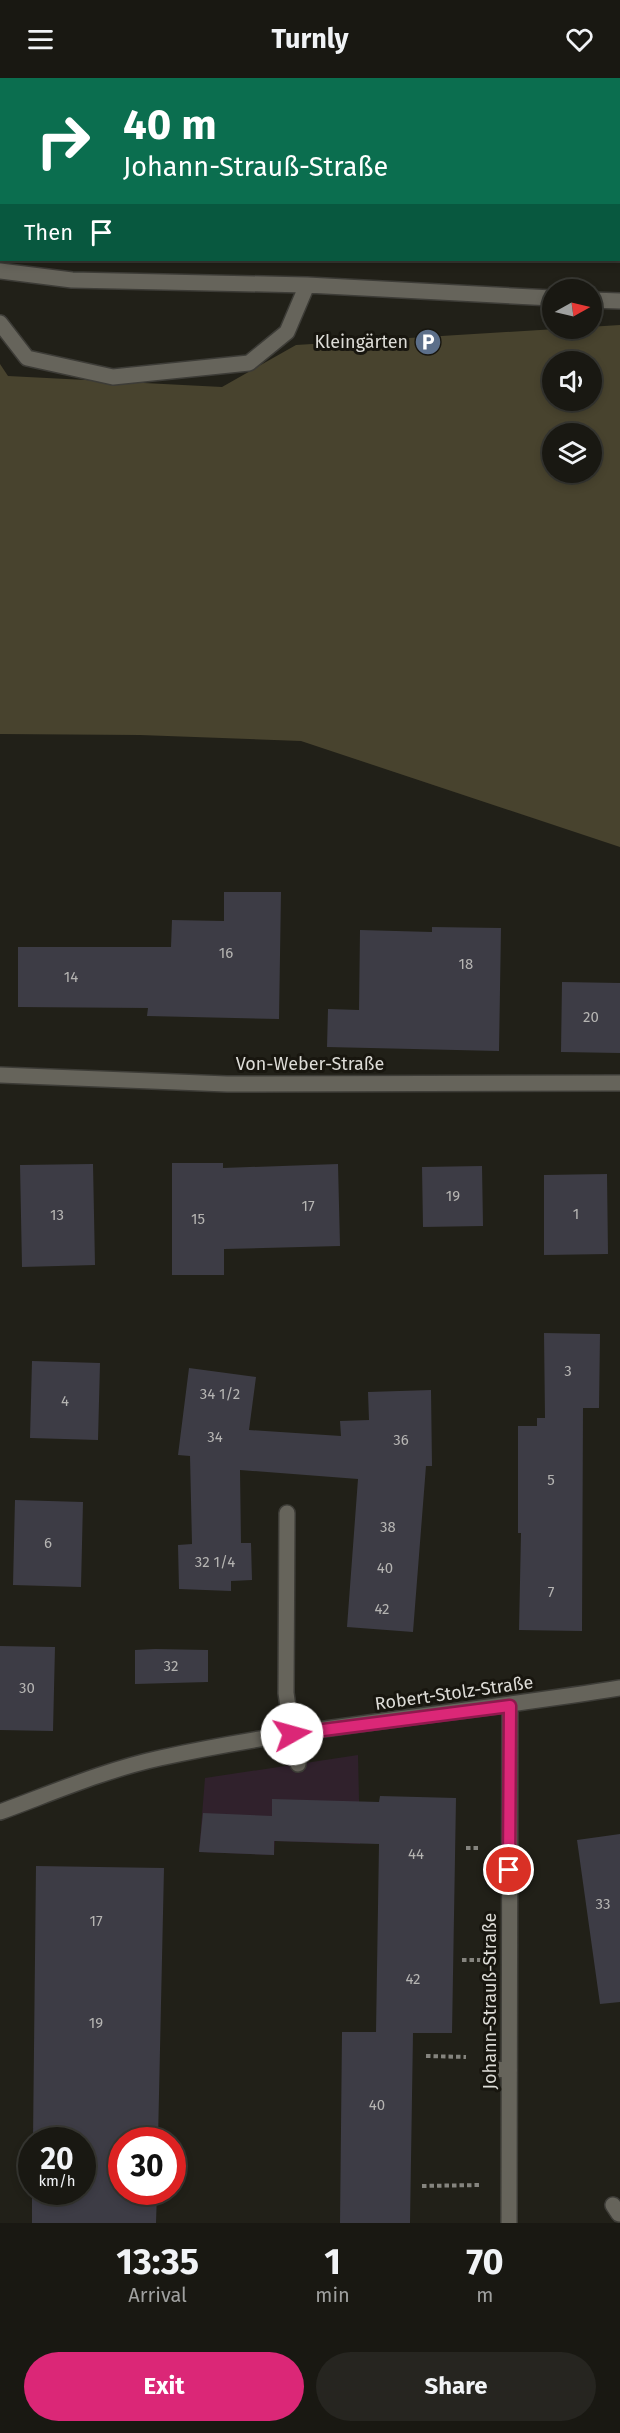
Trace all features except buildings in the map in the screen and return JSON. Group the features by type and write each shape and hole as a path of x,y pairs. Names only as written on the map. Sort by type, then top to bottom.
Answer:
{"street":[{"path":"0,271 72,280 307,285 542,297"},
{"path":"0,323 27,358 113,377 249,363 287,332 307,285"},
{"path":"602,301 620,302"},
{"name":"Von-Weber-Straße","path":"0,1075 228,1084 620,1083"},
{"path":"287,1514 286,1694 298,1764"},
{"name":"Robert-Stolz-Straße","path":"0,1812 86,1780 158,1758 292,1734 510,1706 620,1688"},
{"name":"Johann-Strauß-Straße","path":"509,2223 510,1706"},
{"path":"492,2069 509,2070"}],"path":[{"path":"422,2186 509,2185"}],"shaded area":[{"path":"620,325 620,847 301,741 140,735 0,734 0,364 8,376 222,387 296,345 542,330 542,339 602,339 602,326"},
{"path":"358,1755 360,1844 275,1841 274,1855 199,1852 205,1778"}],"place":[{"name":"Kleingärten","path":"428,342"}],"route":[{"path":"292,1734 510,1706 509,1870"}]}
